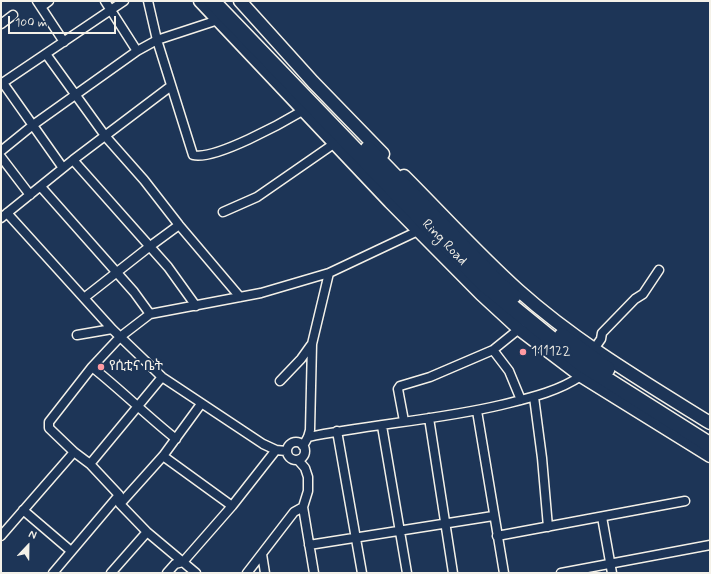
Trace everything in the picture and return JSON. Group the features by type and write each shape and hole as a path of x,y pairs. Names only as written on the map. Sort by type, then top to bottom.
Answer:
{"highway":[{"name":"Ring Road","path":"212,1 484,284 582,364 710,445"},
{"name":"Ring Road","path":"226,1 500,285 560,335 612,372 710,433"}],"street":[{"path":"49,1 39,4 64,42"},
{"path":"105,1 137,51"},
{"path":"63,168 2,84 124,1"},
{"path":"148,1 157,40 191,152 198,156 204,156 242,142 272,128 304,110"},
{"path":"200,1 418,231 518,329 581,376 710,456"},
{"path":"240,1 312,82 518,290 557,322 594,349 710,423"},
{"path":"1,24 13,15"},
{"path":"1,151 32,125 137,51 157,40 218,20"},
{"path":"46,54 74,95 106,137 164,204 179,225 240,297"},
{"path":"171,86 106,137 73,160 4,215 112,329 162,377 263,444 276,450 286,451"},
{"path":"223,212 258,197 335,143"},
{"path":"1,157 30,195"},
{"path":"73,160 168,267 196,306"},
{"path":"41,187 134,292 150,314"},
{"path":"84,298 179,225"},
{"path":"196,573 147,532 120,504 119,495 90,464 74,452 49,428 48,422 92,367 120,337 150,314 196,306 294,285 329,273 418,231"},
{"path":"594,349 601,339 602,333 631,303 642,294 659,270"},
{"path":"298,460 304,454 303,446 308,437 312,344 329,273"},
{"path":"77,334 112,329"},
{"path":"404,421 398,389 400,386 430,377 493,350 518,329"},
{"path":"280,381 301,359 312,344"},
{"path":"493,350 509,371 521,400"},
{"path":"92,367 176,439"},
{"path":"308,437 337,431 382,426 404,421 477,410 534,397 566,386 581,376"},
{"path":"90,464 162,377"},
{"path":"534,397 542,458 548,527"},
{"path":"120,504 163,456 201,404"},
{"path":"477,410 493,516 504,573"},
{"path":"429,418 453,573"},
{"path":"382,426 407,573"},
{"path":"337,431 357,537 362,573"},
{"path":"286,451 291,443 300,443 303,446"},
{"path":"167,573 175,564 183,562 232,506 276,450"},
{"path":"286,451 290,458 298,460 305,468 308,477 308,491 303,507 314,573"},
{"path":"1,536 74,452"},
{"path":"163,456 232,506"},
{"path":"53,573 119,495"},
{"path":"497,536 685,501"},
{"path":"247,573 294,512 303,507"},
{"path":"23,510 71,552"},
{"path":"310,545 493,516"},
{"path":"602,517 612,573"},
{"path":"111,573 147,532"},
{"path":"561,573 710,545"},
{"path":"262,554 265,573"}],"place":[{"name":"111122","path":"523,352"},
{"name":"የሲቲና ቤት","path":"101,367"}]}
